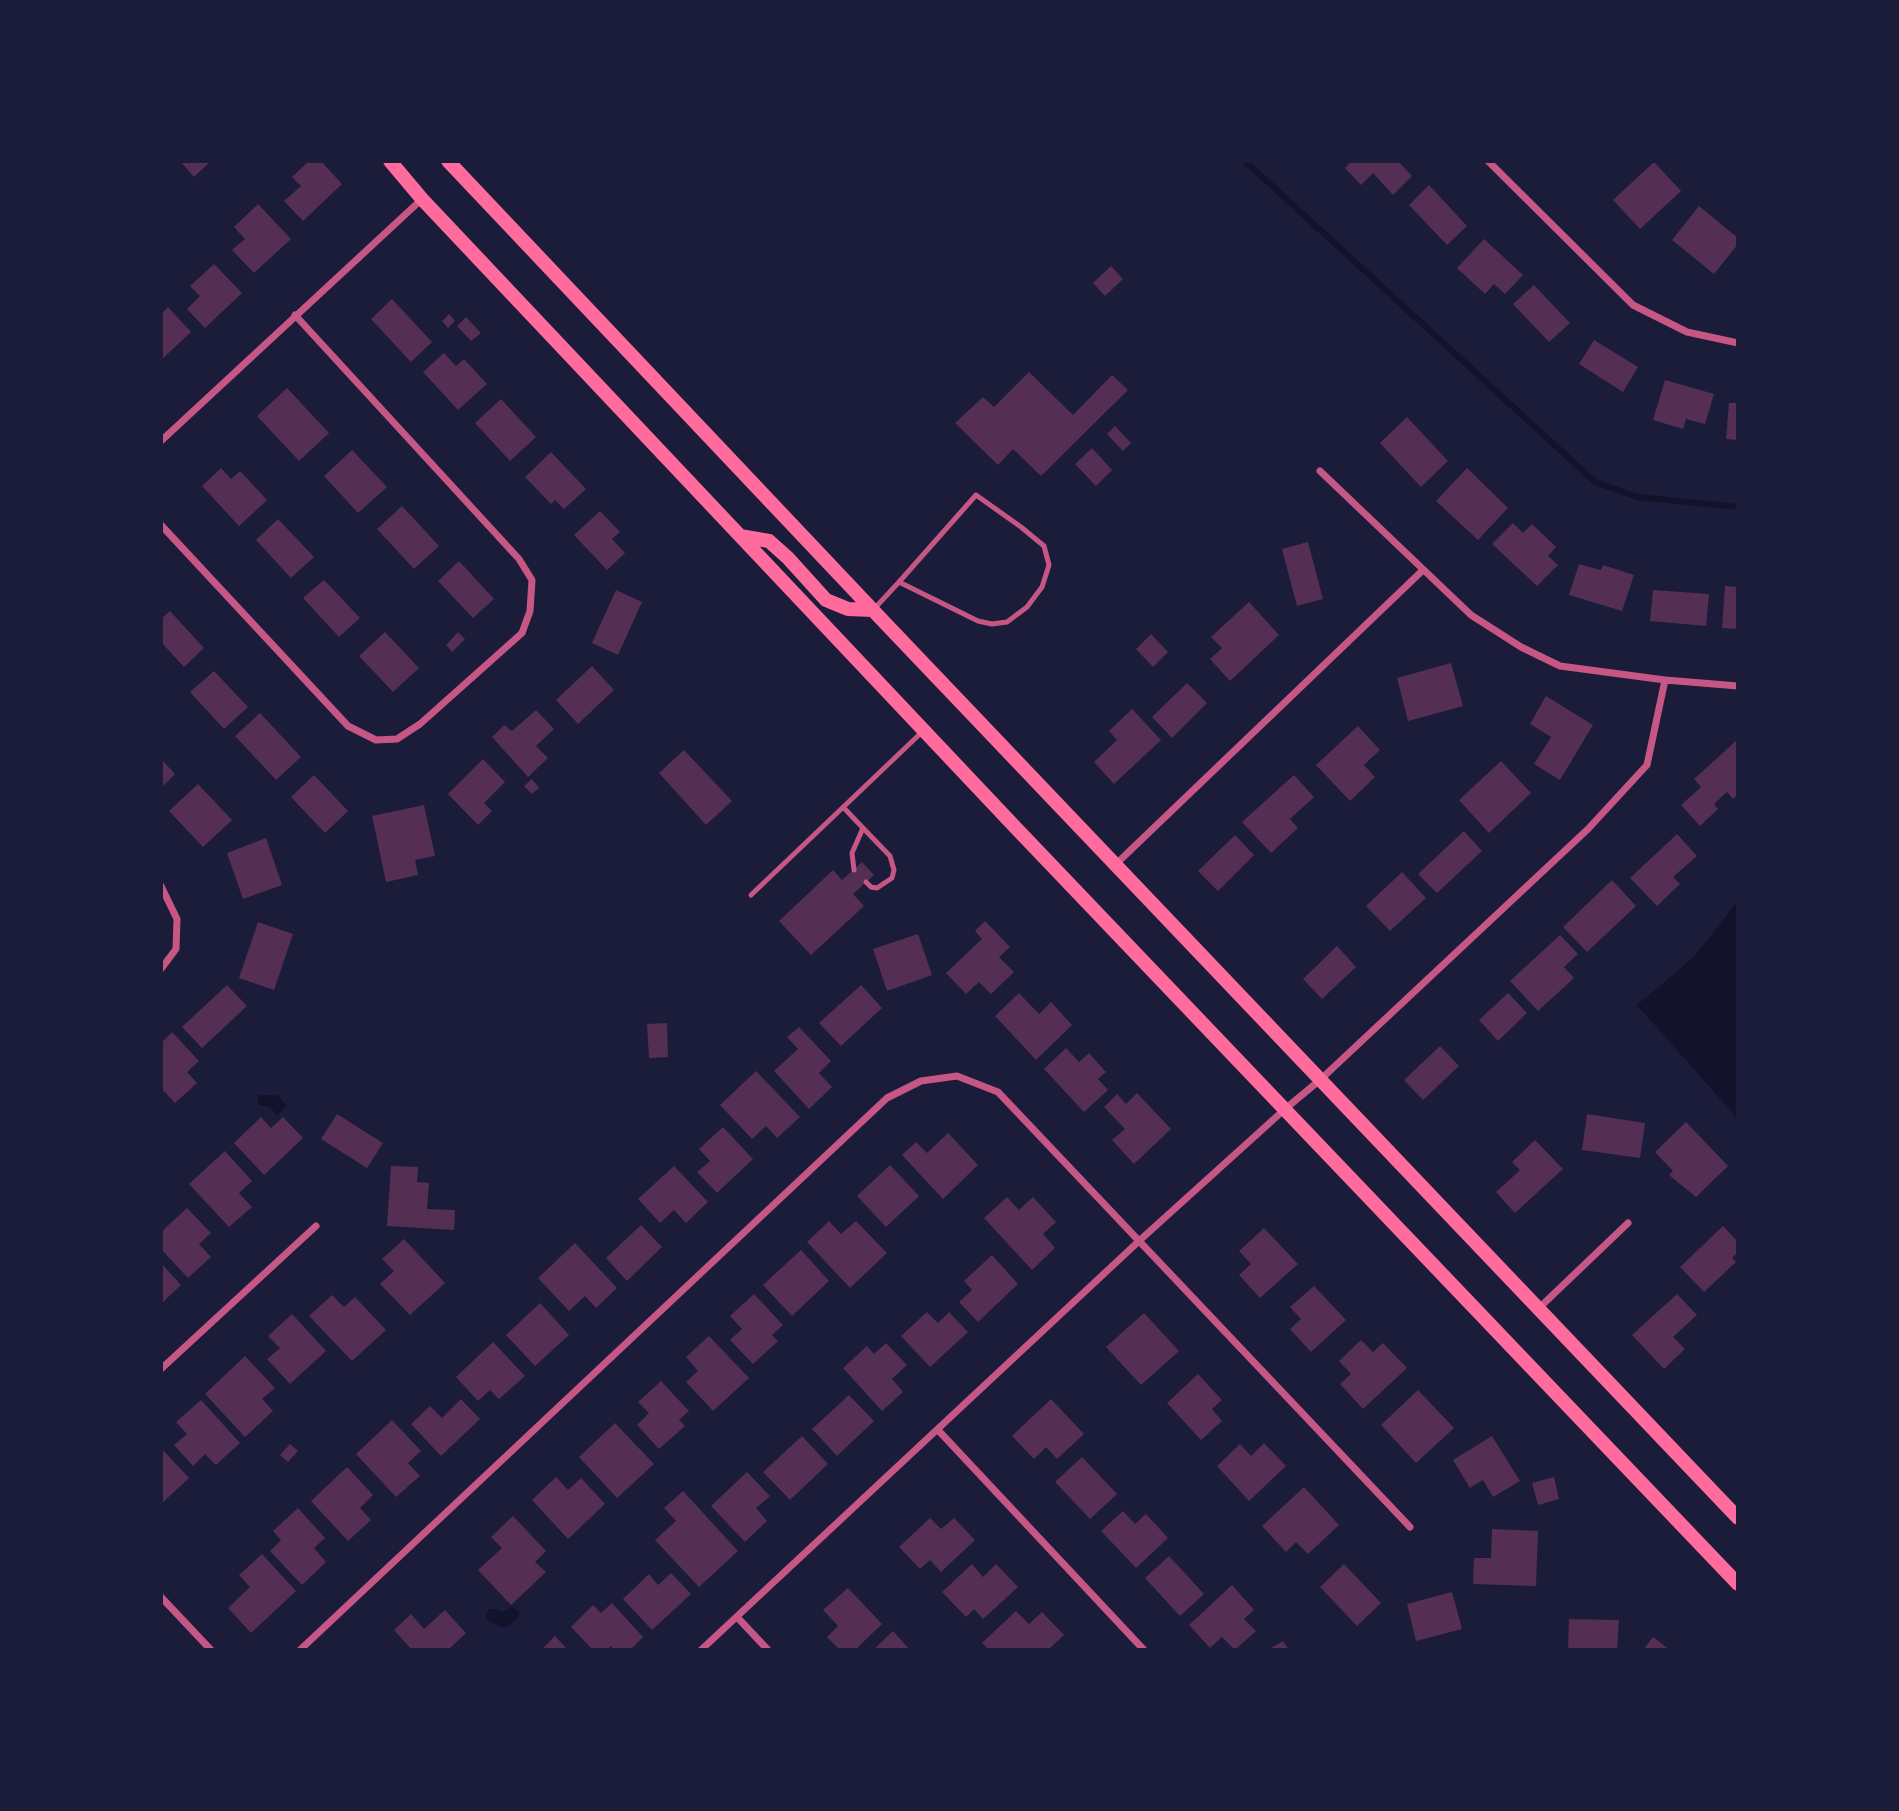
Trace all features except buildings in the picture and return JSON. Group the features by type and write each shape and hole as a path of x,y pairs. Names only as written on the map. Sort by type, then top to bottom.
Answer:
{"main road":[{"path":"390,161 422,199 740,536 1738,1584"},
{"path":"448,161 1738,1518"},
{"path":"740,536 769,541 826,600 848,609 873,610"}],"street":[{"path":"1488,161 1633,305 1687,332 1738,343"},
{"path":"161,441 422,199"},
{"path":"161,525 348,726 376,740 397,739 420,724 522,633 530,611 531,580 519,559 295,315"},
{"path":"1320,471 1471,615 1521,648 1560,666 1738,687"},
{"path":"1115,865 1423,570"},
{"path":"701,1650 1139,1241 1320,1080 1588,829 1647,765 1665,680"},
{"path":"161,970 176,949 177,919 162,887"},
{"path":"300,1650 887,1098 921,1081 957,1076 998,1093 1410,1527"},
{"path":"1538,1309 1628,1223"},
{"path":"161,1369 316,1226"},
{"path":"938,1430 1144,1650"},
{"path":"161,1597 211,1650"},
{"path":"737,1617 768,1650"}],"lane":[{"path":"873,610 976,495 1044,546 1049,565 1042,587 1027,607 1007,622 992,624 978,621 899,582"},
{"path":"751,895 924,730"},
{"path":"843,807 890,856 894,870 892,878 877,888 866,882"},
{"path":"854,870 852,853 863,828"}],"shaded area":[{"path":"1738,900 1738,1119 1637,1005 1695,956"},
{"path":"258,1095 277,1095 287,1106 277,1115 270,1107 258,1105"},
{"path":"512,1607 519,1612 519,1617 506,1627 486,1618 489,1609 502,1612"}],"waterway":[{"path":"1245,161 1595,482 1637,497 1738,507"}]}
